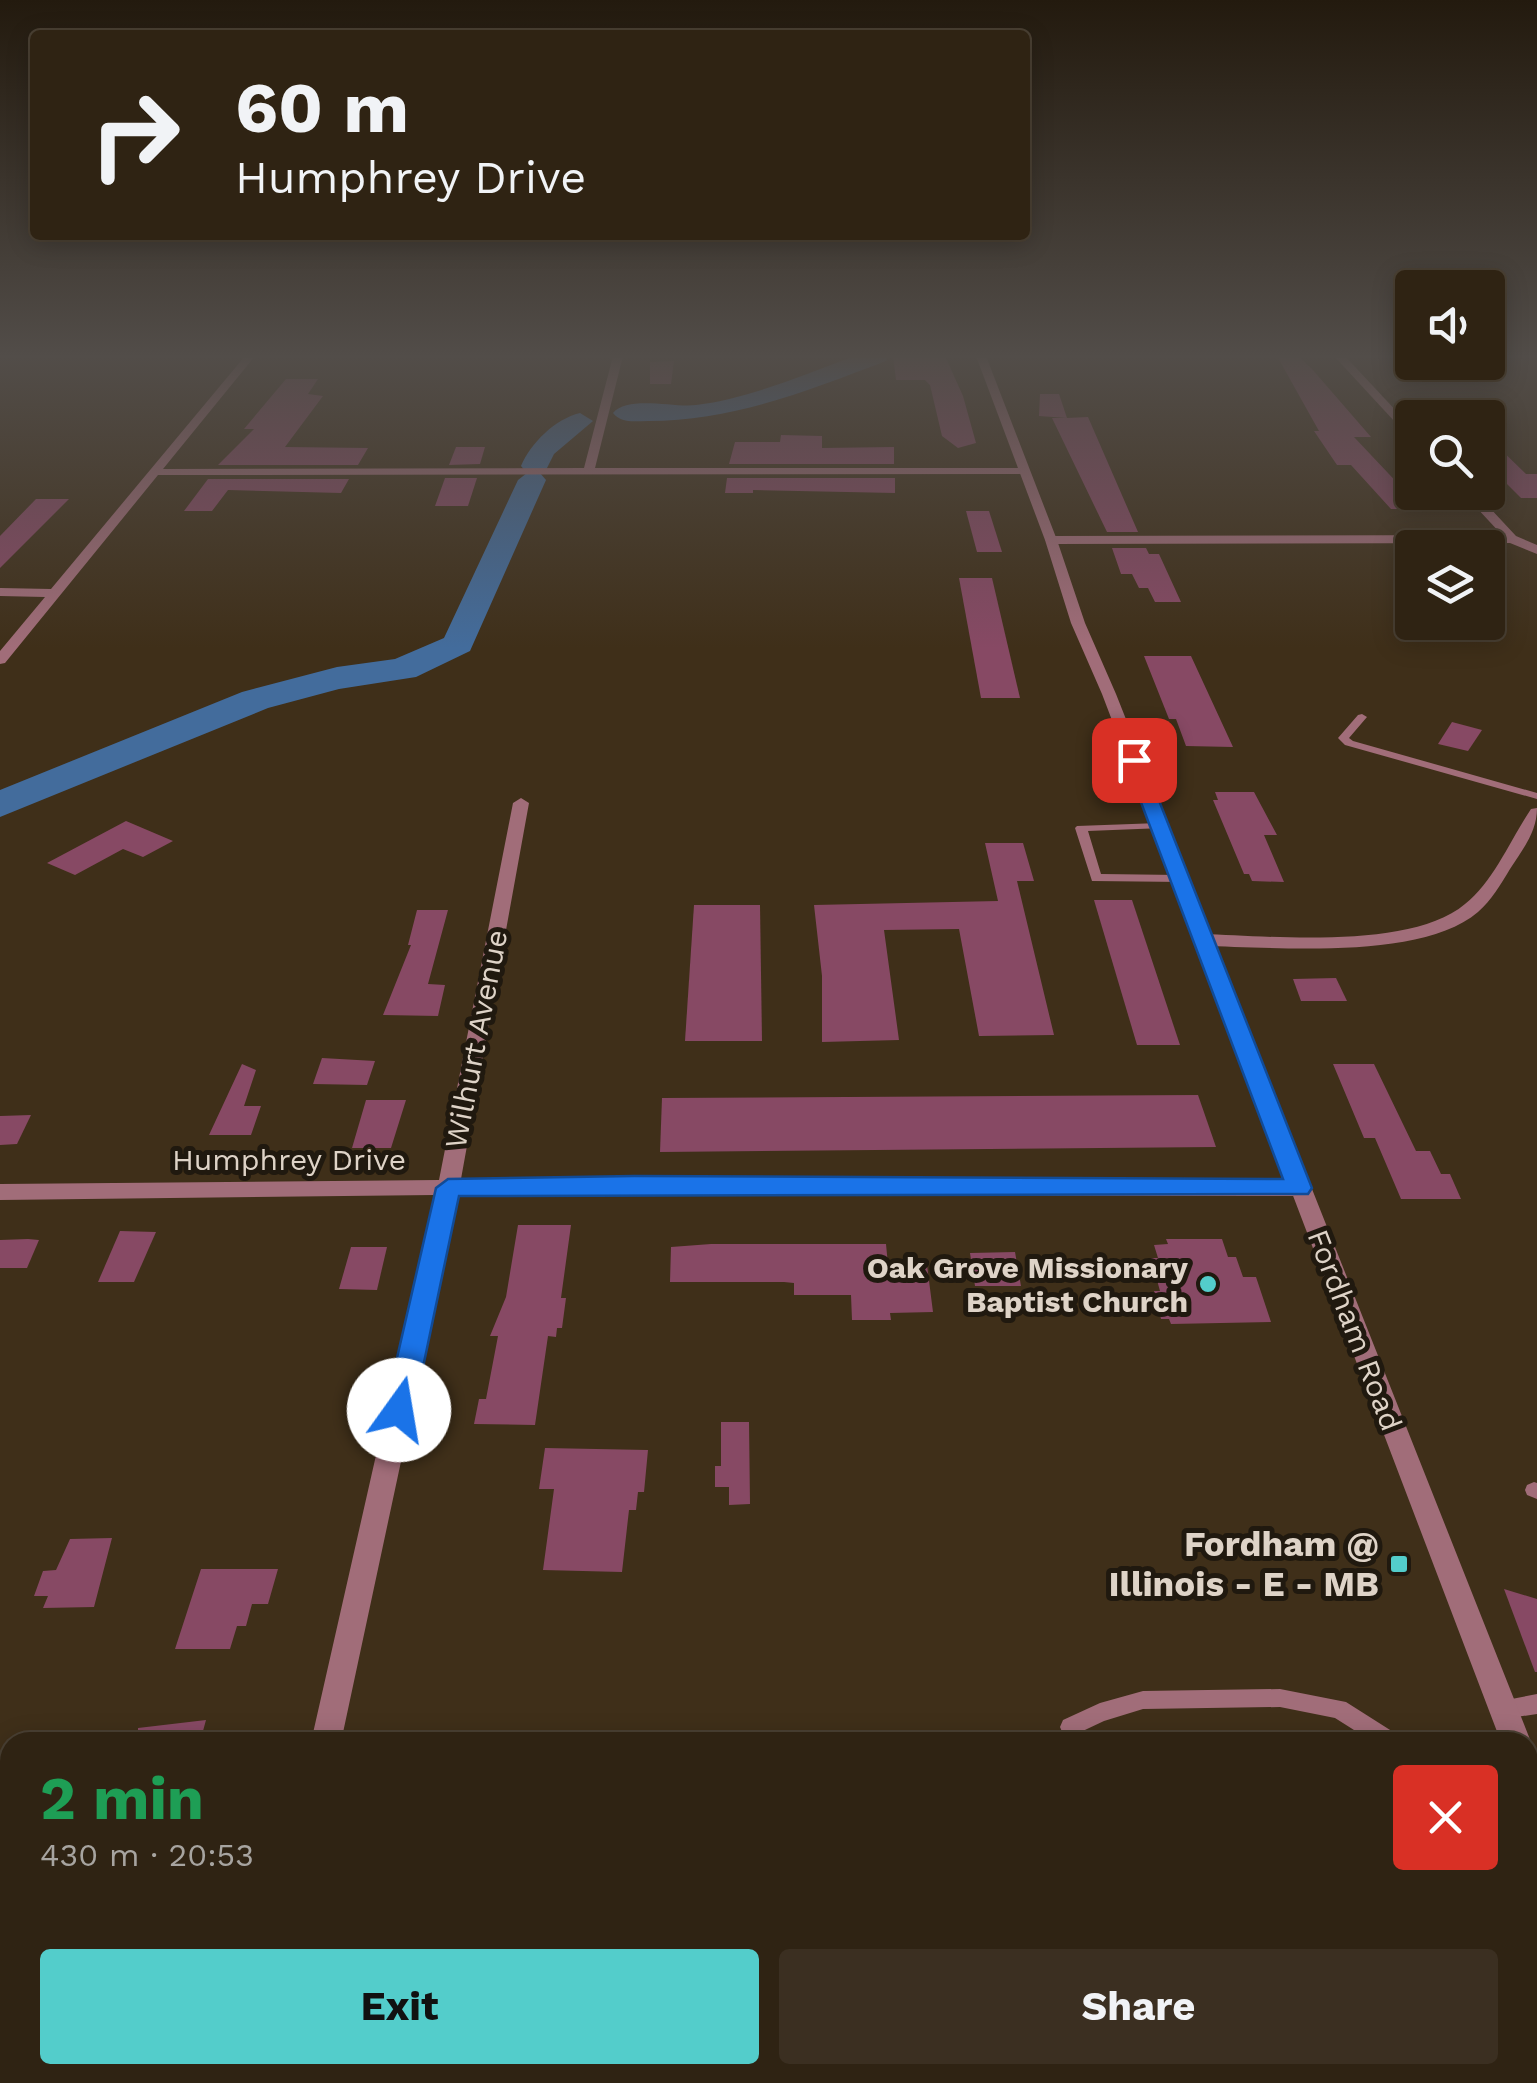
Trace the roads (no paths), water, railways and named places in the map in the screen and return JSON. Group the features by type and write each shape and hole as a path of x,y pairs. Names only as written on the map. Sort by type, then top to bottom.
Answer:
{"street":[{"path":"0,660 168,453"},
{"path":"590,470 594,453"},
{"name":"Fordham Road","path":"1017,453 1078,623 1110,694 1202,940 1512,1732"},
{"path":"152,472 1024,471"},
{"path":"1485,510 1512,539 1537,550"},
{"path":"1051,540 1512,539"},
{"path":"0,592 56,593"},
{"name":"Wilhurt Avenue","path":"328,1732 448,1188 521,803"},
{"path":"1202,940 1366,940 1414,934 1446,924 1472,908 1537,813"},
{"name":"Humphrey Drive","path":"0,1192 634,1185 1299,1188"}],"lane":[{"path":"1362,717 1344,738 1349,743 1537,796"},
{"path":"1159,826 1082,828 1096,878 1179,879"},
{"path":"1070,1727 1143,1700 1280,1698 1339,1709 1376,1732"},
{"path":"1504,1709 1537,1704"}],"waterway":[{"path":"535,466 541,453"},
{"path":"0,805 255,700 337,678 403,669 458,644 532,480"}],"place":[{"name":"Oak Grove Missionary Baptist Church","path":"1208,1284"},
{"name":"Fordham @ Illinois - E - MB","path":"1399,1564"}]}
